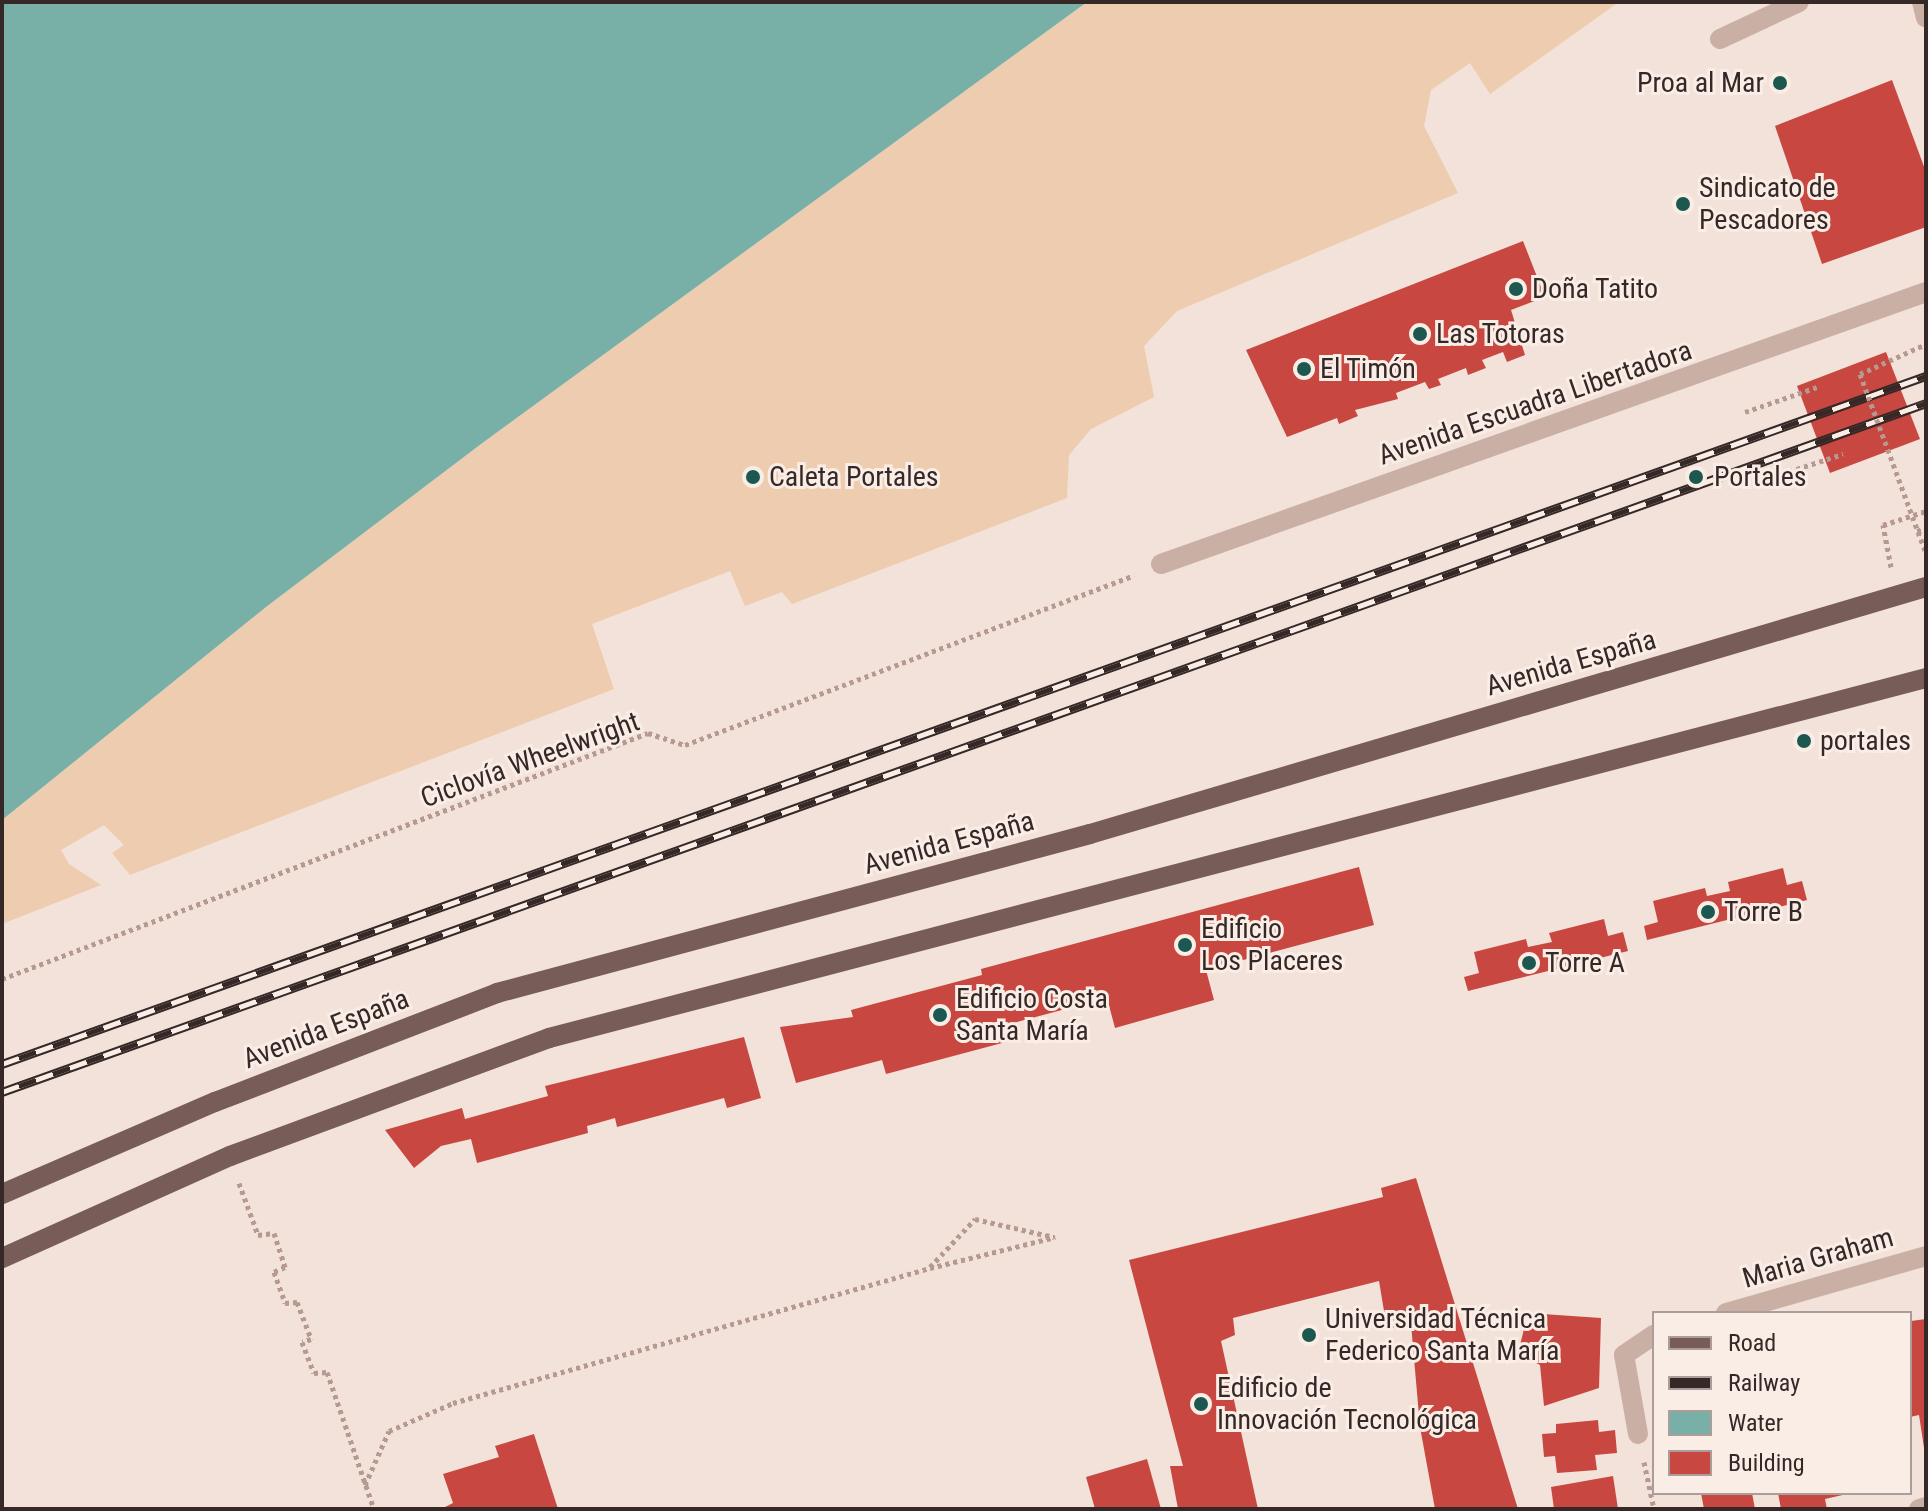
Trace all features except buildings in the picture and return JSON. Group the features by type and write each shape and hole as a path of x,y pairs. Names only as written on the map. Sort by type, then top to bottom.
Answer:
{"main road":[{"name":"Avenida España","path":"2,1194 215,1102 497,993 1090,834 1926,587"},
{"path":"2,1258 230,1156 549,1038 1926,678"}],"street":[{"path":"1720,39 1799,2"},
{"path":"1922,2 1926,18"},
{"name":"Avenida Escuadra Libertadora","path":"1161,564 1926,292"},
{"name":"Maria Graham","path":"1733,1311 1926,1256"},
{"path":"1638,1434 1624,1355 1652,1336"},
{"path":"1919,1509 1926,1507"}],"path":[{"path":"1926,344 1860,374 1926,553"},
{"path":"1745,412 1820,386"},
{"path":"1766,479 1843,454"},
{"path":"1897,595 1883,525 1926,511"},
{"path":"1917,531 1926,528"},
{"name":"Ciclovía Wheelwright","path":"2,979 648,733 685,745 1161,564"},
{"path":"230,1156 258,1235 274,1233 285,1267 274,1272 285,1303 297,1302 311,1339 302,1342 314,1373 327,1372 374,1509"},
{"path":"365,1485 389,1431 453,1403 930,1268 1055,1237 975,1219 930,1268"},
{"path":"1638,1434 1654,1509"}],"sand":[{"name":"Caleta Portales","path":"1087,2 1619,2 1490,94 1470,63 1431,90 1424,126 1458,193 1177,311 1144,346 1154,397 1091,429 1069,455 1067,498 792,604 782,592 745,606 730,571 592,624 614,689 130,875 112,853 124,845 104,825 61,850 69,864 101,885 2,924 2,820 266,607 481,444"}],"water":[{"path":"2,2 1087,2 481,444 266,607 2,820"}],"railway":[{"path":"2,1064 1926,376"},
{"path":"2,1092 1926,403"}],"place":[{"name":"Proa al Mar","path":"1780,83"},
{"name":"Sindicato de Pescadores","path":"1683,204"},
{"name":"Doña Tatito","path":"1516,289"},
{"name":"Las Totoras","path":"1420,334"},
{"name":"El Timón","path":"1304,369"},
{"name":"Caleta Portales","path":"753,477"},
{"name":"Portales","path":"1696,477"},
{"name":"portales","path":"1804,741"},
{"name":"Torre B","path":"1708,912"},
{"name":"Edificio Los Placeres","path":"1185,945"},
{"name":"Torre A","path":"1529,963"},
{"name":"Edificio Costa Santa María","path":"940,1015"},
{"name":"Universidad Técnica Federico Santa María","path":"1309,1335"},
{"name":"Edificio de Innovación Tecnológica","path":"1201,1404"}]}
